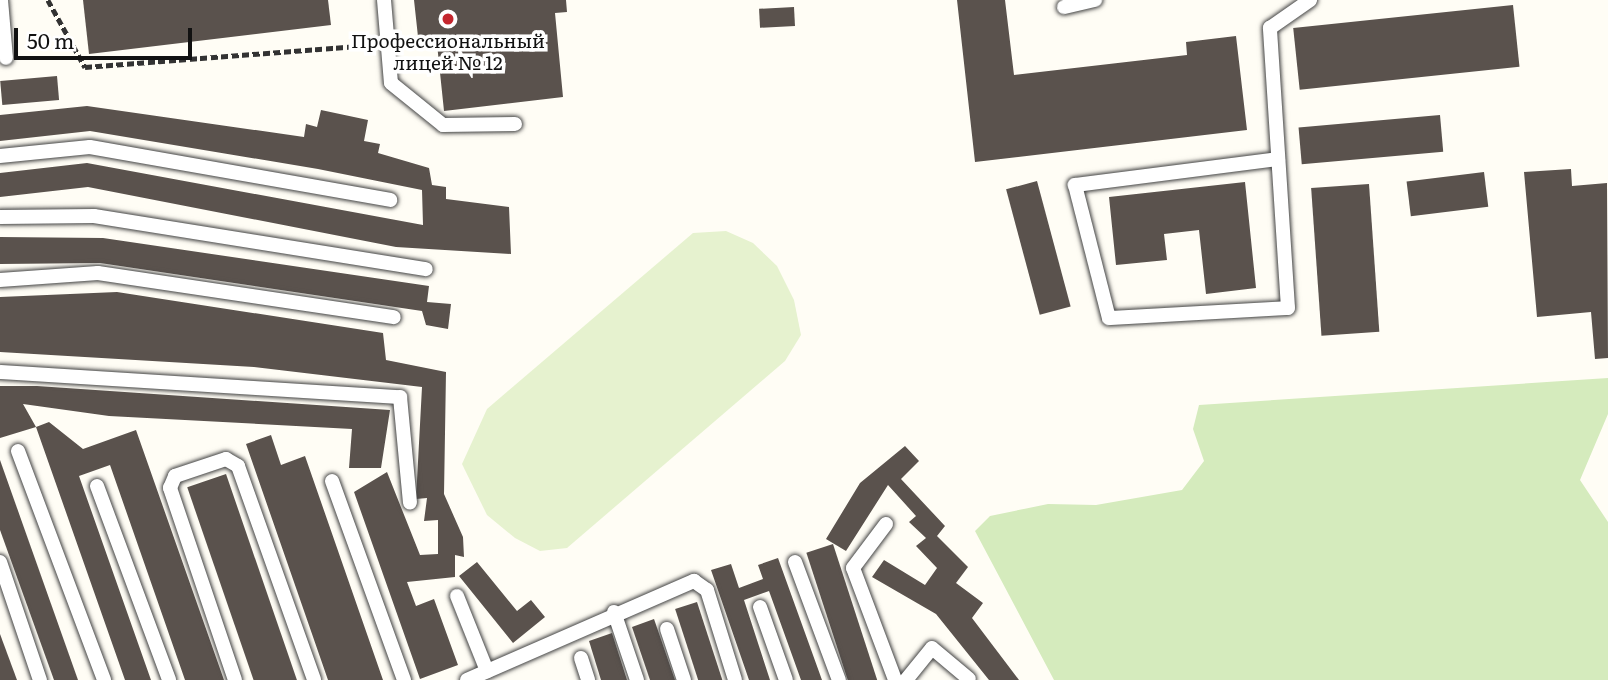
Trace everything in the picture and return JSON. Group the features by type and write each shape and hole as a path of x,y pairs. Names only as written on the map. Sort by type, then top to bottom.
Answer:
{"lane":[{"path":"1,0 6,58"},
{"path":"384,0 391,83 443,125 515,124"},
{"path":"1063,7 1095,0"},
{"path":"1278,159 1075,185 1109,318 1288,308 1270,28 1310,0"},
{"path":"0,156 90,147 390,200"},
{"path":"0,217 94,216 426,269"},
{"path":"0,280 98,273 394,317"},
{"path":"0,372 400,397 410,503"},
{"path":"18,451 104,680"},
{"path":"235,680 170,488 175,476 226,459 238,466 314,680"},
{"path":"332,481 404,680"},
{"path":"97,486 169,680"},
{"path":"887,524 853,568 895,680"},
{"path":"0,562 40,680"},
{"path":"795,562 839,680"},
{"path":"467,680 614,612 694,581 707,590 735,680"},
{"path":"457,596 487,671"},
{"path":"760,607 786,680"},
{"path":"614,612 637,680"},
{"path":"667,629 684,680"},
{"path":"906,680 932,648 970,680"},
{"path":"581,657 588,680"}],"path":[{"path":"48,0 85,67 387,44"}],"green space":[{"path":"726,231 753,243 777,266 794,300 801,335 785,361 567,548 540,551 515,538 487,515 462,464 487,409 693,233"},
{"path":"1608,378 1608,414 1580,480 1608,522 1608,680 1054,680 975,531 990,516 1048,504 1096,505 1182,490 1204,461 1193,429 1199,405"}],"building":[{"path":"83,0 328,0 331,25 89,54"},
{"path":"414,0 566,0 567,12 555,13 563,97 444,111 437,44 419,46"},
{"path":"957,0 1005,0 1014,75 1187,55 1186,42 1236,36 1247,130 975,162"},
{"path":"1513,5 1519,67 1300,90 1293,28"},
{"path":"794,7 795,26 760,28 759,9"},
{"path":"57,76 59,100 2,105 0,81"},
{"path":"87,106 304,137 306,124 317,127 321,110 368,120 364,141 380,144 378,153 429,168 432,185 446,187 446,199 509,207 511,254 396,247 88,187 0,197 0,173 87,163 423,225 422,190 318,169 90,131 0,141 0,115"},
{"path":"1440,115 1443,152 1302,164 1299,127"},
{"path":"1571,169 1572,186 1607,183 1608,358 1595,359 1591,312 1537,317 1524,172"},
{"path":"1484,172 1488,207 1411,216 1407,182"},
{"path":"1037,181 1071,307 1040,315 1006,189"},
{"path":"1245,182 1256,288 1206,294 1199,230 1164,234 1167,260 1116,265 1109,197"},
{"path":"1369,184 1379,332 1321,336 1311,188"},
{"path":"0,237 103,238 429,286 427,302 451,304 448,329 426,325 422,311 100,263 0,264"},
{"path":"117,292 383,333 386,360 446,372 444,494 463,537 464,557 455,555 455,577 407,582 416,606 434,599 458,665 420,679 354,492 387,472 420,555 438,554 438,520 424,521 427,498 416,499 422,387 254,367 0,352 0,297"},
{"path":"0,386 37,386 390,410 381,468 349,468 352,429 109,416 23,404 36,427 0,438"},
{"path":"49,422 83,449 136,430 224,680 185,680 110,465 79,476 151,680 125,680 36,427"},
{"path":"271,435 281,465 305,456 383,680 328,680 246,444"},
{"path":"905,446 919,461 901,479 945,526 937,536 968,567 956,583 983,603 972,618 1019,680 989,680 936,614 872,577 884,560 925,585 937,568 916,546 926,538 909,522 916,516 888,485 846,551 826,539 860,483"},
{"path":"0,460 78,680 54,680 0,530"},
{"path":"226,474 297,680 254,680 187,487"},
{"path":"833,544 877,680 848,680 806,553"},
{"path":"778,558 822,680 801,680 769,591 744,600 770,680 749,680 711,570 731,564 739,588 763,579 758,565"},
{"path":"477,562 517,611 531,600 545,617 513,643 459,576"},
{"path":"697,602 722,680 698,680 675,609"},
{"path":"654,619 675,680 650,680 632,627"},
{"path":"612,633 627,680 601,680 589,641"},
{"path":"0,634 17,680 0,680"}],"place":[{"name":"Профессиональный лицей № 12","path":"448,19"}]}
